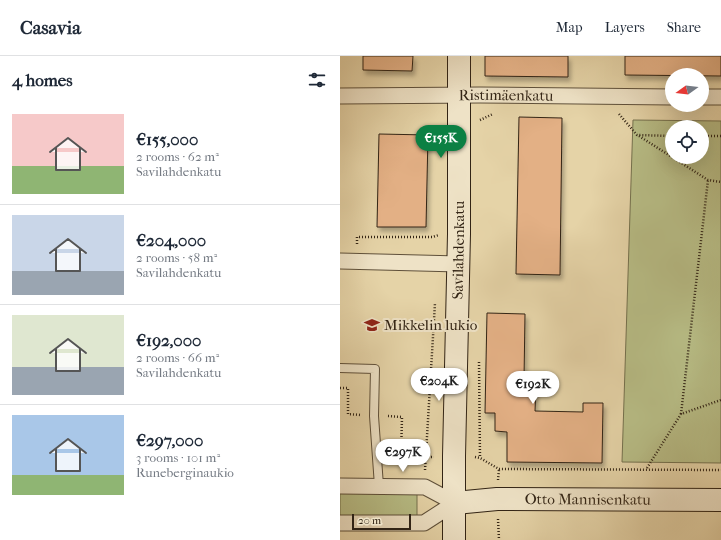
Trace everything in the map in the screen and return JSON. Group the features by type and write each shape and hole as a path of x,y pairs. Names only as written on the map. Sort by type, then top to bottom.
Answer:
{"main road":[{"name":"Savilahdenkatu","path":"454,540 454,456 459,264 458,56"},
{"name":"Otto Mannisenkatu","path":"454,503 497,499 721,500"}],"street":[{"name":"Ristimäenkatu","path":"340,96 665,97"},
{"path":"709,97 721,97"},
{"path":"340,261 459,264"},
{"path":"340,486 425,487 454,503 424,523 340,523"}],"lane":[{"path":"340,368 375,369 374,416 378,486"}],"path":[{"path":"479,121 498,112"},
{"path":"618,113 638,135 708,180 721,182"},
{"path":"638,135 665,136"},
{"path":"709,136 721,136"},
{"path":"647,469 681,414 708,180"},
{"path":"356,261 357,237 432,237 440,235"},
{"path":"425,487 425,457 435,302"},
{"path":"681,414 721,400"},
{"path":"480,458 498,469 721,470"}],"green space":[{"path":"633,120 665,120 665,164 709,164 709,121 721,121 721,463 622,462"},
{"path":"340,491 417,491 417,519 340,519"}],"building":[{"path":"363,56 413,56 412,71 363,70"},
{"path":"485,56 568,56 568,77 485,76"},
{"path":"625,56 721,56 721,76 709,76 709,68 665,68 665,75 625,75"},
{"path":"519,117 562,118 560,275 516,274"},
{"path":"379,134 428,135 426,227 377,227"},
{"path":"487,313 525,314 524,379 536,386 535,411 583,412 583,403 603,403 602,463 507,462 507,432 495,431 495,413 485,413"}],"place":[{"name":"Mikkelin lukio","path":"372,325"}]}
